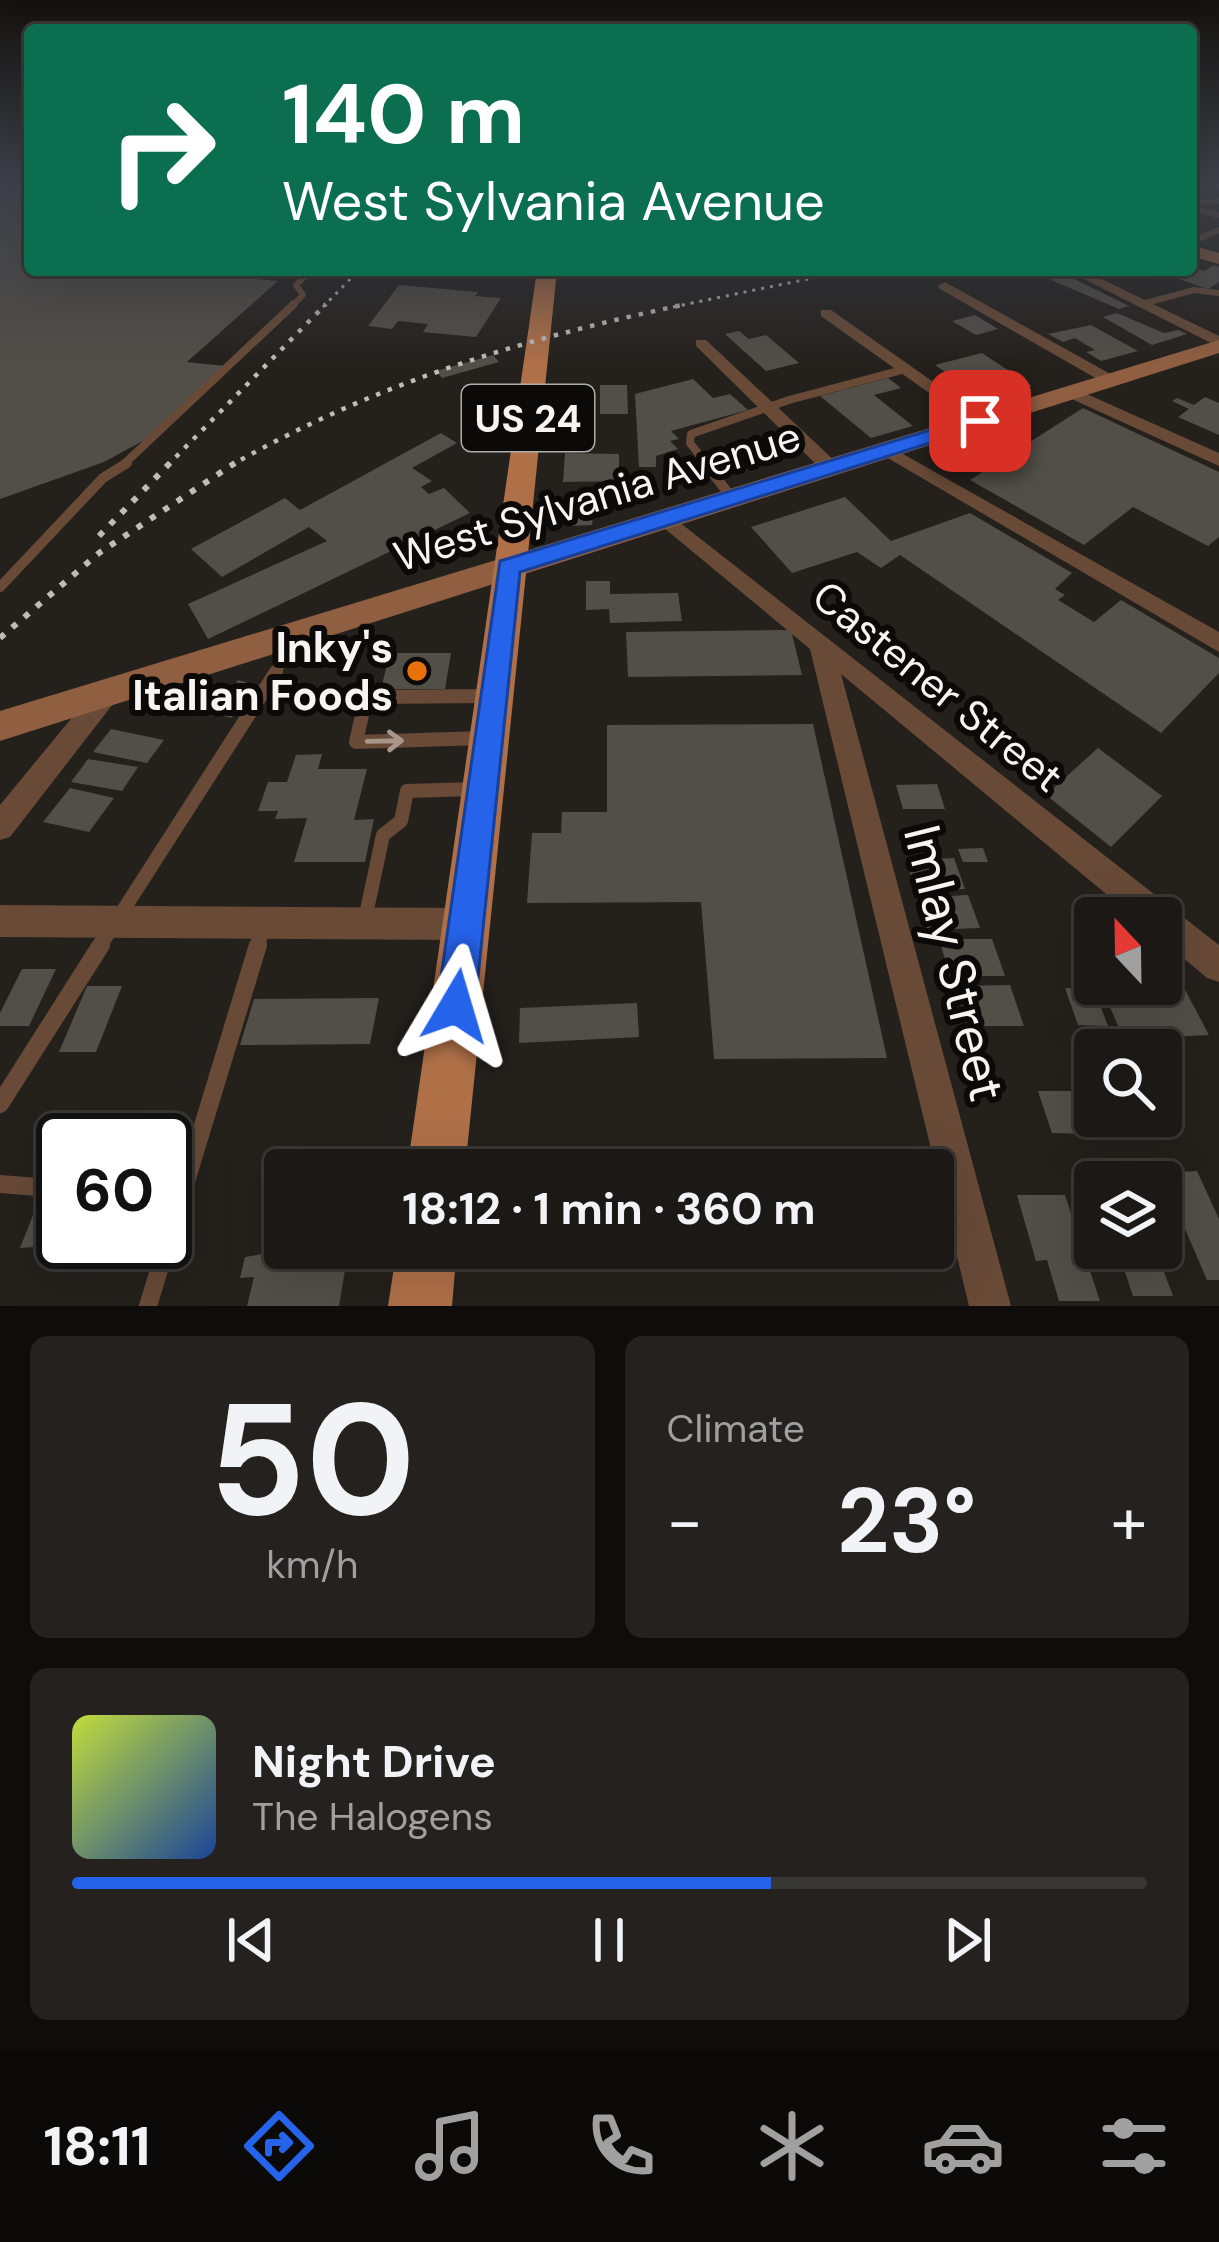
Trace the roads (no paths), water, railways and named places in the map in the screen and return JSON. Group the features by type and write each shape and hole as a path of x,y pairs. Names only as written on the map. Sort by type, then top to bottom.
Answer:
{"main road":[{"name":"US 24","path":"439,1149 546,276"},
{"name":"West Sylvania Avenue","path":"0,726 1219,344"},
{"path":"420,1306 424,1269"}],"street":[{"path":"1084,276 1219,344"},
{"path":"945,286 1110,380"},
{"path":"826,313 980,421"},
{"path":"701,344 830,467"},
{"path":"1071,392 1219,460"},
{"path":"886,450 1219,643"},
{"name":"Castener Street","path":"664,518 1134,897"},
{"name":"Imlay Street","path":"820,645 990,1306"},
{"path":"0,827 107,692"},
{"path":"0,921 466,924"},
{"name":"Castener Street","path":"1182,936 1219,966"}],"lane":[{"path":"0,587 103,478 131,460 194,403 303,295 296,285 304,276"},
{"path":"1142,304 1194,290 1219,293"},
{"path":"732,498 689,438 696,430 906,369"},
{"path":"0,1104 301,632"},
{"path":"366,698 490,717 356,742 366,698"},
{"path":"365,923 383,836 400,821 406,791 482,789"},
{"path":"192,1141 266,922"},
{"path":"0,1184 36,1187"},
{"path":"148,1306 156,1269"}],"railway":[{"path":"323,307 353,276"},
{"path":"684,305 822,276"},
{"path":"167,466 326,304"},
{"path":"232,465 340,410 452,367 568,332 684,305"},
{"path":"673,307 684,305"},
{"path":"99,536 170,463"},
{"path":"0,638 99,553 232,465"}],"place":[{"name":"Inky's Italian Foods","path":"417,671"}]}
